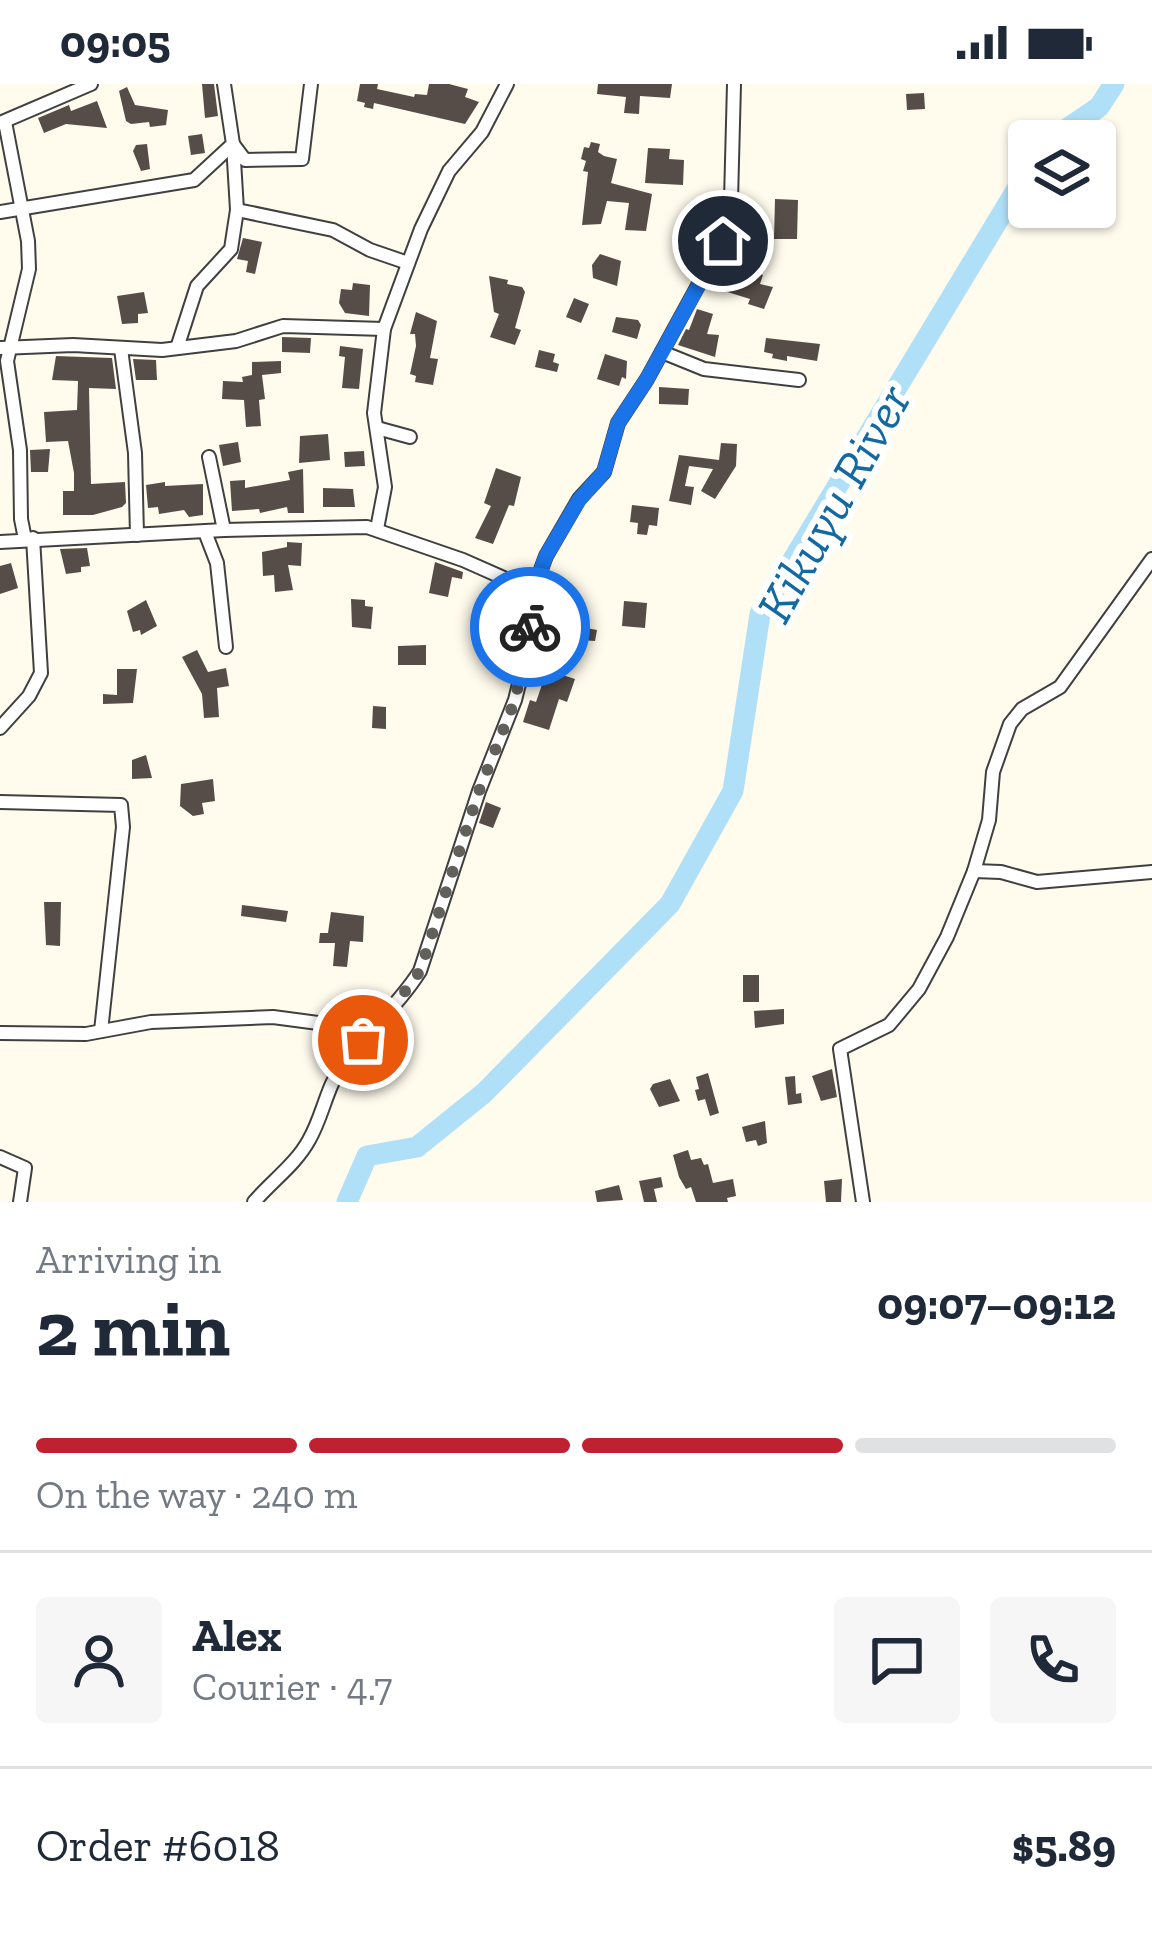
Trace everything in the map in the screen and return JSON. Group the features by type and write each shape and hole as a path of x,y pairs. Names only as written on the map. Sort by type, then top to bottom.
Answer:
{"street":[{"path":"0,728 41,673 29,539 20,519 20,450 4,348 29,269 22,209 3,123 92,84"},
{"path":"177,347 197,286 231,249 237,210 224,84"},
{"path":"233,143 245,160 302,159 310,84"},
{"path":"377,529 385,487 375,399 384,329 449,171 482,132 507,84"},
{"path":"254,1202 278,1173 295,1162 314,1131 327,1093 420,971 479,791 515,700 528,648 533,591 562,526 604,472 618,423 723,241 731,200 734,84"},
{"path":"0,212 194,180 233,143"},
{"path":"237,210 333,230 408,263"},
{"path":"4,348 177,347 236,341 283,326 384,329"},
{"path":"121,349 135,453 137,535"},
{"path":"662,352 704,369 799,380"},
{"path":"377,428 410,437"},
{"path":"209,457 224,530"},
{"path":"0,542 224,530 377,529 533,591"},
{"path":"205,532 219,578 226,647"},
{"path":"863,1202 840,1049 881,1031 908,1005 947,937 974,871 989,820 993,772 1010,724 1022,709 1060,687 1152,559"},
{"path":"0,802 121,805 123,826 101,1031"},
{"path":"974,871 1001,872 1037,882 1152,872"},
{"path":"0,1033 101,1031 210,1017 273,1017 341,1026 363,1040"},
{"path":"0,1156 26,1168 20,1202"}],"building":[{"path":"202,84 214,84 218,116 205,118"},
{"path":"360,84 378,84 377,89 414,97 427,95 429,84 449,84 468,89 465,97 479,102 465,124 374,103 373,109 364,107 365,103 357,101"},
{"path":"598,84 672,84 670,98 640,96 639,114 624,113 626,97 597,94"},
{"path":"127,87 135,105 168,110 166,125 126,121 119,91"},
{"path":"924,93 925,109 907,110 906,94"},
{"path":"97,101 107,128 66,124 44,133 38,118 69,105 71,111"},
{"path":"202,134 205,153 191,155 188,136"},
{"path":"591,142 600,144 598,152 604,156 617,159 611,183 652,194 646,231 625,230 629,203 607,201 601,224 582,225 588,172 583,171 586,161 581,159"},
{"path":"147,144 150,169 141,171 133,151 136,145"},
{"path":"648,148 670,149 669,159 684,160 683,185 645,183"},
{"path":"775,199 798,200 797,239 774,239"},
{"path":"243,238 262,242 255,274 246,272 248,261 237,259"},
{"path":"600,254 621,261 617,286 593,278 592,265"},
{"path":"731,260 755,267 754,272 763,275 760,284 773,287 764,309 721,290"},
{"path":"489,276 508,280 507,284 525,292 515,345 490,337 499,314 494,312"},
{"path":"353,283 370,285 369,316 345,313 339,303 341,289 352,290"},
{"path":"144,292 148,313 138,314 138,323 122,324 117,296"},
{"path":"574,298 589,304 581,323 566,317"},
{"path":"697,309 713,314 707,334 719,335 715,357 678,345"},
{"path":"416,312 437,321 430,358 438,359 433,385 415,382 416,376 410,374 416,346 415,334 410,334"},
{"path":"616,317 638,320 637,339 612,332"},
{"path":"282,337 311,338 310,353 282,352"},
{"path":"766,338 820,344 817,361 772,358 773,354 764,352"},
{"path":"340,346 363,349 359,389 342,388 345,357 339,356"},
{"path":"539,350 555,354 557,372 535,367"},
{"path":"605,354 627,361 626,379 622,377 619,386 597,379"},
{"path":"56,356 112,358 116,389 89,388 91,484 125,482 122,507 93,515 63,515 63,491 74,491 74,473 68,441 46,442 44,412 77,410 78,381 52,380"},
{"path":"133,359 156,360 157,380 136,380"},
{"path":"281,361 281,373 262,375 261,426 246,427 244,400 222,399 223,381 243,382 242,377 252,375 252,362"},
{"path":"659,387 689,389 688,405 659,404"},
{"path":"328,434 330,460 299,463 300,436"},
{"path":"238,442 241,462 223,466 219,445"},
{"path":"721,443 737,444 736,466 715,499 701,491 713,469 689,466 685,486 694,487 691,505 669,501 679,455 719,460"},
{"path":"50,449 48,472 31,472 30,450"},
{"path":"364,451 365,466 345,467 344,452"},
{"path":"496,468 521,477 514,506 509,505 493,544 475,538 491,506 484,503"},
{"path":"303,469 304,513 288,513 287,507 260,513 259,509 232,511 230,481 245,480 245,488 290,480 288,472"},
{"path":"165,482 165,486 203,484 203,515 189,517 184,510 159,514 158,507 148,508 146,485"},
{"path":"323,488 353,489 355,507 323,507"},
{"path":"632,505 659,508 657,526 649,525 647,535 637,534 638,523 630,522"},
{"path":"287,542 302,543 301,566 288,565 293,590 275,592 274,575 263,576 262,552 287,547"},
{"path":"87,548 90,566 66,574 60,549"},
{"path":"435,562 463,572 462,579 452,577 448,597 429,593"},
{"path":"11,563 18,588 0,594 0,566"},
{"path":"351,599 365,600 365,606 373,607 371,629 352,627"},
{"path":"146,600 157,626 141,635 140,630 133,632 127,611"},
{"path":"624,601 647,603 645,628 622,626"},
{"path":"552,611 577,613 576,626 597,630 595,641 550,638"},
{"path":"426,645 426,665 398,665 398,646"},
{"path":"197,650 208,672 226,668 229,686 217,688 219,717 204,718 202,694 182,657"},
{"path":"117,669 137,669 133,703 103,704 103,694 117,695"},
{"path":"547,670 575,679 567,702 559,699 549,730 523,722"},
{"path":"373,706 386,707 386,729 372,728"},
{"path":"146,755 152,778 132,779 132,760"},
{"path":"213,779 215,801 202,803 204,814 193,816 180,806 181,784"},
{"path":"486,802 501,808 493,828 479,823"},
{"path":"44,902 61,902 60,946 46,945"},
{"path":"242,905 288,911 286,922 241,916"},
{"path":"331,912 364,916 363,942 350,941 347,967 333,966 335,943 319,943 320,933 328,933"},
{"path":"743,975 759,975 759,1002 743,1002"},
{"path":"784,1009 784,1024 755,1028 754,1011"},
{"path":"832,1069 837,1097 821,1101 812,1076"},
{"path":"708,1073 719,1113 710,1116 705,1099 698,1101 695,1090 699,1089 696,1077"},
{"path":"795,1076 802,1103 788,1105 785,1077"},
{"path":"670,1079 680,1101 659,1107 650,1089"},
{"path":"765,1121 767,1143 746,1142 742,1127"},
{"path":"688,1150 691,1160 701,1158 708,1164 713,1183 733,1179 736,1196 727,1198 728,1202 696,1202 691,1187 686,1189 679,1177 673,1155"},
{"path":"661,1177 663,1187 654,1189 657,1202 644,1202 639,1181"},
{"path":"842,1179 841,1202 826,1202 824,1181"},
{"path":"619,1185 623,1200 597,1202 595,1191"}],"waterway":[{"name":"Kikuyu River","path":"1080,120 1099,107 1114,84"},
{"name":"Kikuyu River","path":"347,1202 367,1156 417,1147 484,1093 670,904 733,791 760,614 1008,204"}],"way so far":[{"path":"363,1040 378,1028 420,971 479,791 515,700 530,627"}],"route":[{"path":"530,627 533,591 546,556 579,500 604,472 618,423 723,241"}]}
